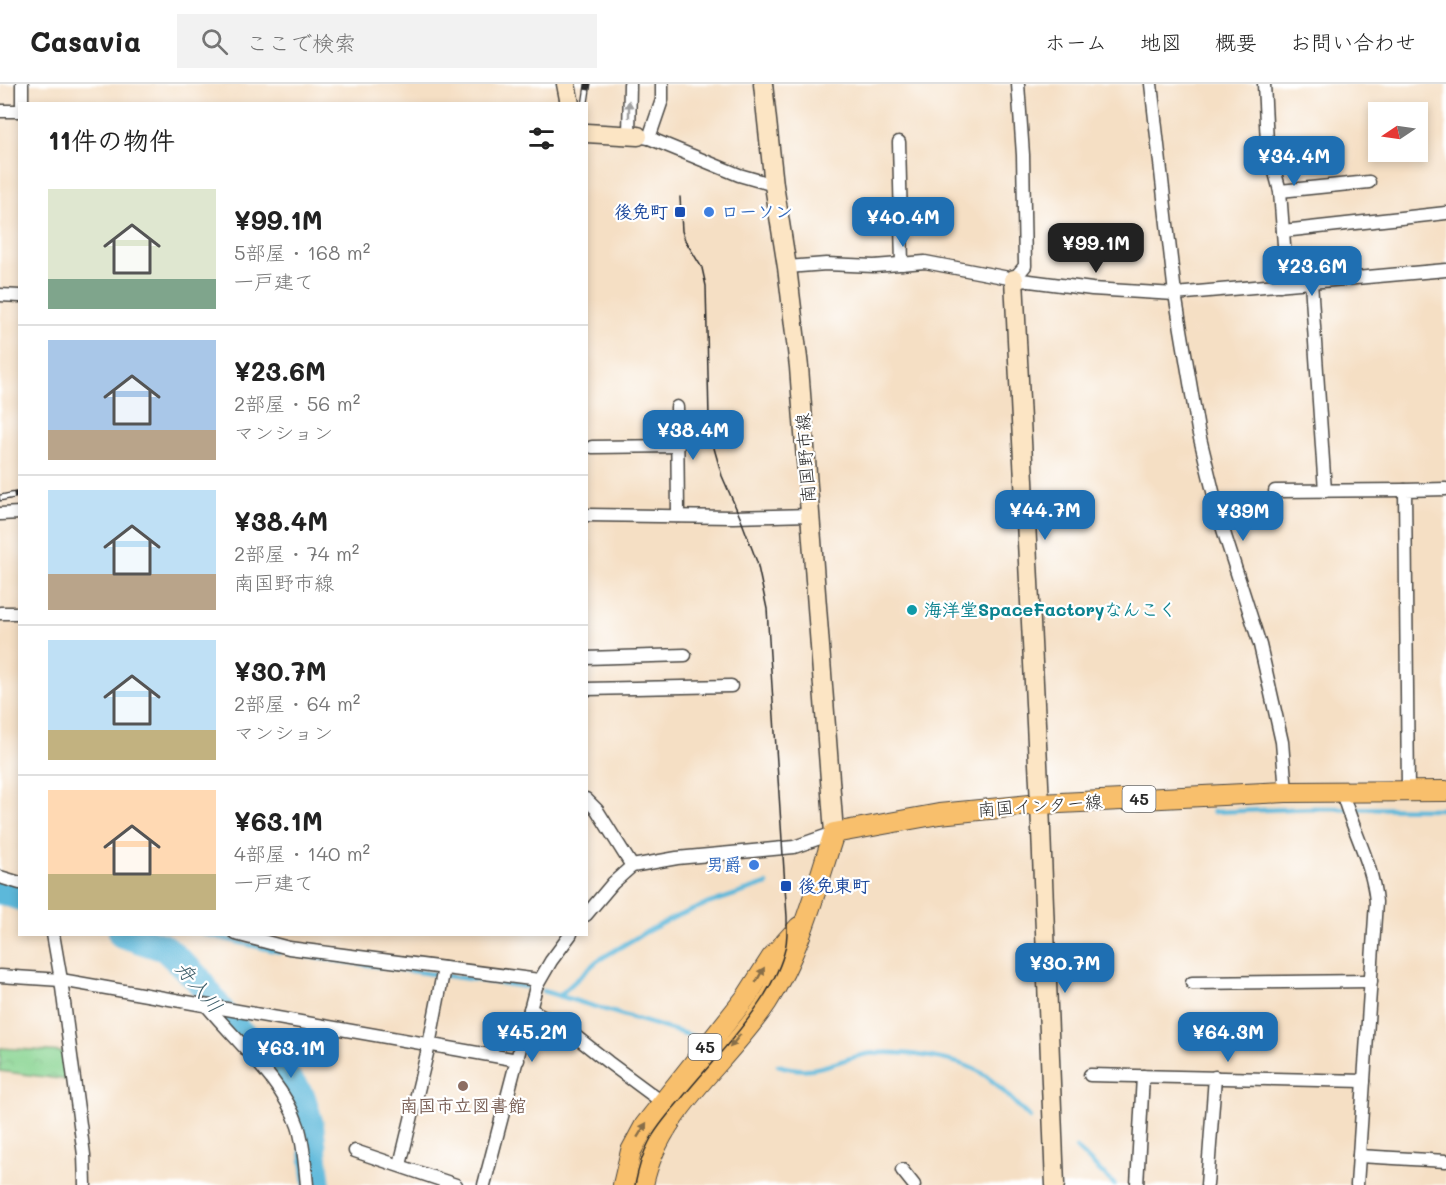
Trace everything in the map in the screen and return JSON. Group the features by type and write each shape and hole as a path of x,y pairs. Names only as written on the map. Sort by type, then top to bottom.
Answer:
{"main road":[{"name":"南国インター線","path":"834,833 939,814 1040,804 1286,792 1446,792"},
{"name":"45","path":"643,1185 649,1160 669,1107 772,957 806,919 834,833"},
{"name":"45","path":"623,1185 631,1151 645,1125 669,1107"}],"street":[{"path":"22,84 22,102"},
{"path":"567,84 570,102"},
{"path":"630,84 639,136"},
{"path":"639,136 662,100 662,84"},
{"name":"南国野市線","path":"763,84 774,185 800,367 834,833"},
{"path":"1018,84 1023,155 1025,266 1014,279 1040,804 1055,1185"},
{"path":"1151,84 1175,294 1198,430 1220,520 1260,645 1282,742 1286,792"},
{"path":"1264,84 1267,144 1280,191 1286,272 1280,285"},
{"path":"0,111 18,111"},
{"path":"588,133 639,136 739,175 774,185"},
{"path":"899,142 902,264"},
{"path":"1280,191 1369,182"},
{"path":"1282,231 1446,213"},
{"path":"787,267 826,264 874,266 926,262 1014,279 1092,289 1175,294 1446,270"},
{"path":"1311,282 1325,491"},
{"path":"0,295 18,296"},
{"path":"677,407 678,516"},
{"path":"592,447 678,446"},
{"path":"1275,491 1446,489"},
{"path":"1405,490 1408,791"},
{"path":"0,514 18,513"},
{"path":"588,515 810,515"},
{"path":"0,613 18,613"},
{"path":"588,658 685,655"},
{"path":"588,689 731,686"},
{"path":"1342,792 1348,816 1375,885 1376,902 1357,1185"},
{"path":"588,801 597,810 632,866"},
{"path":"588,913 613,883 632,866 677,858 794,847 834,833"},
{"path":"0,877 18,882"},
{"path":"53,936 84,1155 85,1185"},
{"path":"244,936 289,948 539,980"},
{"path":"484,1185 539,980 570,936"},
{"path":"400,1165 429,1045 444,968"},
{"path":"0,976 61,980 518,1060"},
{"path":"1192,983 1371,981"},
{"path":"209,1006 275,1083 291,1108 299,1127 307,1185"},
{"path":"530,1009 565,1028 669,1107"},
{"path":"1090,1075 1364,1081"},
{"path":"1137,1185 1143,1076"},
{"path":"1207,1185 1215,1077"},
{"path":"355,1151 456,1185"},
{"path":"1359,1156 1446,1161"},
{"path":"902,1170 914,1185"}],"green space":[{"path":"0,1048 63,1052 68,1080 0,1071"}],"waterway":[{"path":"1213,812 1313,808 1446,809"},
{"path":"559,996 597,961 644,933 707,904 767,884"},
{"name":"舟入川","path":"0,890 18,896"},
{"name":"舟入川","path":"128,936 165,948 198,979 227,1020 288,1079 302,1098 310,1125 317,1185"},
{"path":"212,936 280,952"},
{"path":"289,954 527,987"},
{"path":"543,991 699,1038"},
{"path":"778,1065 810,1069 858,1056 887,1053 940,1059 957,1063 983,1074 1030,1118"},
{"path":"1076,1148 1115,1185"}],"tram line":[{"path":"635,1185 644,1152 656,1130 740,1029 767,991 784,953 787,935 767,609 757,562 722,476 712,441 709,418 706,286 702,268 682,231 680,197"}],"railway":[{"path":"585,102 588,84"},
{"path":"0,498 18,494"}],"place":[{"name":"後免町","path":"680,212"},
{"name":"ローソン","path":"709,212"},
{"name":"海洋堂SpaceFactoryなんこく","path":"912,610"},
{"name":"男爵","path":"754,865"},
{"name":"後免東町","path":"786,886"},
{"name":"南国市立図書館","path":"463,1086"}]}
